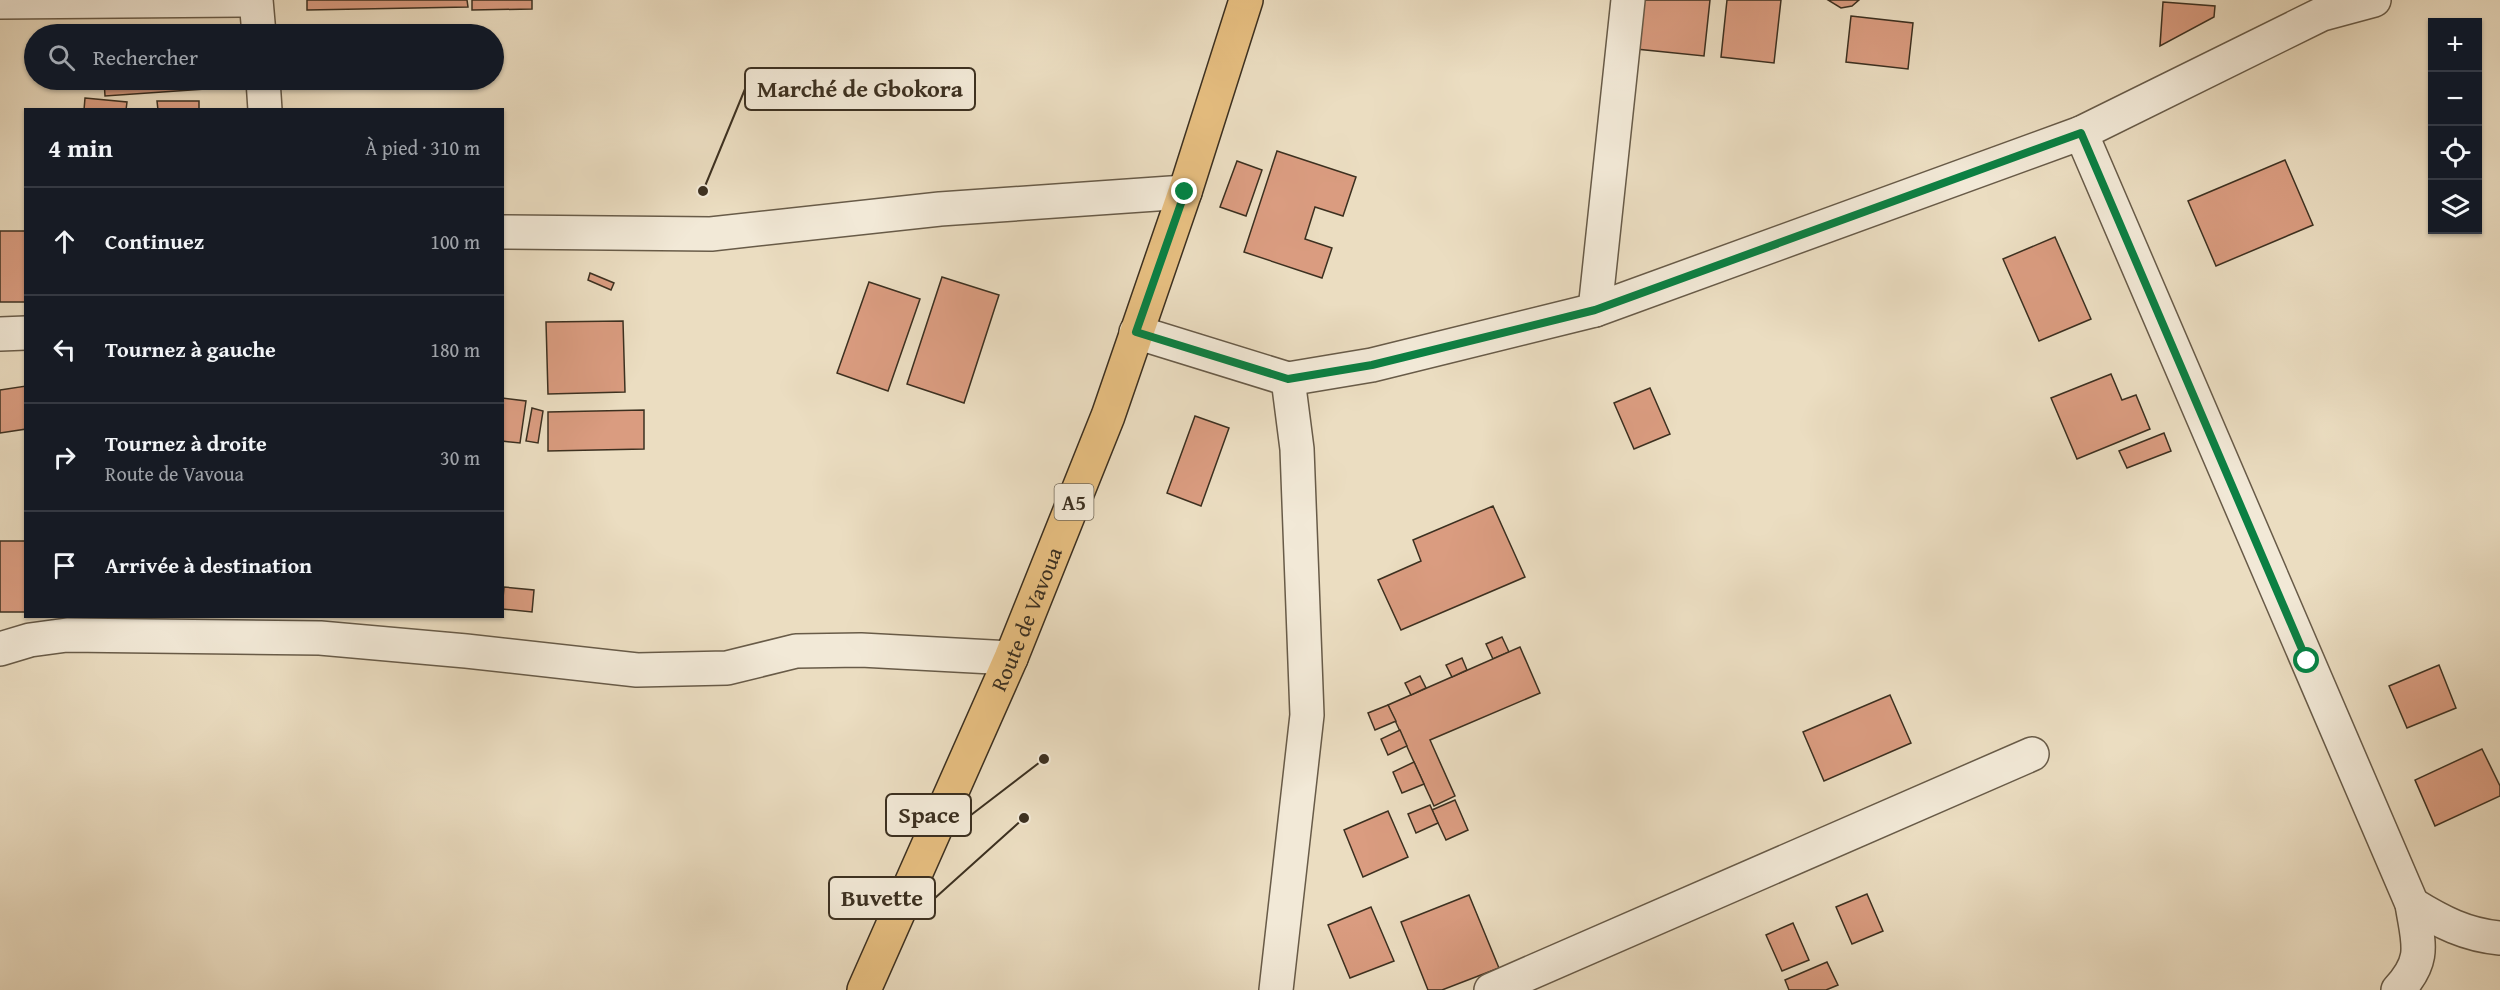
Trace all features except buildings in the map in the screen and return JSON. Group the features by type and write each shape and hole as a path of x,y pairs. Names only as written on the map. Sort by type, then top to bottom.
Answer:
{"main road":[{"name":"Route de Vavoua","path":"864,990 1011,658 1108,416 1185,192 1246,0"}],"street":[{"path":"0,2 242,0"},
{"path":"256,0 258,24"},
{"path":"1595,310 1628,0"},
{"path":"1136,332 1288,379 1372,365 1595,310 2081,133 2320,7 2374,0"},
{"path":"263,90 265,108"},
{"path":"2081,133 2412,904 2419,954 2411,976 2398,990"},
{"path":"504,232 711,234 940,209 1185,192"},
{"path":"0,333 24,333"},
{"path":"1276,990 1307,715 1297,449 1288,379"},
{"path":"0,649 30,640 68,635 314,627 466,651 637,670 727,668 796,651 861,650 1011,658"},
{"path":"1491,990 2032,753"},
{"path":"2412,904 2445,924 2477,936 2500,938"}],"place":[{"name":"Marché de Gbokora","path":"703,191"},
{"name":"Space","path":"1044,759"},
{"name":"Buvette","path":"1024,818"}],"route":[{"path":"1185,192 1136,332 1288,379 1372,365 1595,310 2081,133 2307,661"}]}
